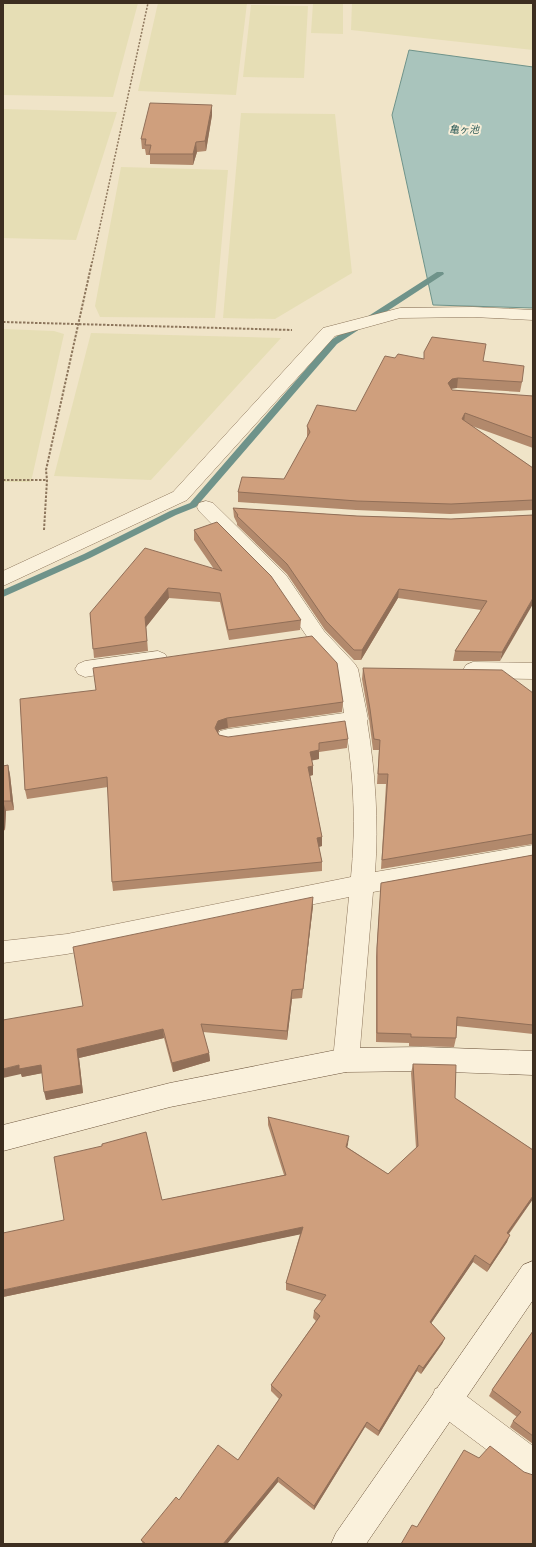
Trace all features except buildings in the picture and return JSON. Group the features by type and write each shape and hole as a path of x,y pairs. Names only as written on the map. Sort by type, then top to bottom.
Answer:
{"street":[{"path":"3,579 180,496 329,332 400,314 473,312 533,315"},
{"path":"180,496 206,507 230,509"},
{"path":"206,507 279,580 317,636 356,669 357,719 362,760 366,850 346,1060"},
{"path":"294,640 317,636"},
{"path":"85,669 178,656"},
{"path":"456,670 533,671"},
{"path":"228,736 357,719"},
{"path":"3,952 67,944 392,878 533,854"},
{"path":"3,1138 170,1094 346,1060 423,1059 533,1063"},
{"path":"348,1544 533,1275"},
{"path":"446,1400 533,1465"}],"path":[{"path":"42,561 47,480 46,470 122,128 148,3"},
{"path":"3,322 79,323 329,332"},
{"path":"3,480 47,480"}],"shaded area":[{"path":"3,3 138,3 113,97 3,95"},
{"path":"158,3 247,3 236,95 138,91"},
{"path":"313,3 343,3 343,34 311,33"},
{"path":"352,3 533,3 533,50 351,30"},
{"path":"251,5 308,6 304,78 243,77"},
{"path":"3,109 117,112 76,240 3,238"},
{"path":"241,113 335,114 352,273 275,319 223,318"},
{"path":"121,167 228,170 215,318 100,317 95,306"},
{"path":"3,329 54,331 64,334 31,482 3,482"},
{"path":"91,333 281,338 151,480 54,476"}],"water":[{"name":"亀ヶ池","path":"409,50 533,67 533,308 433,305 392,115"}],"waterway":[{"path":"3,594 87,556 173,513 193,505 334,342 440,274"}]}
